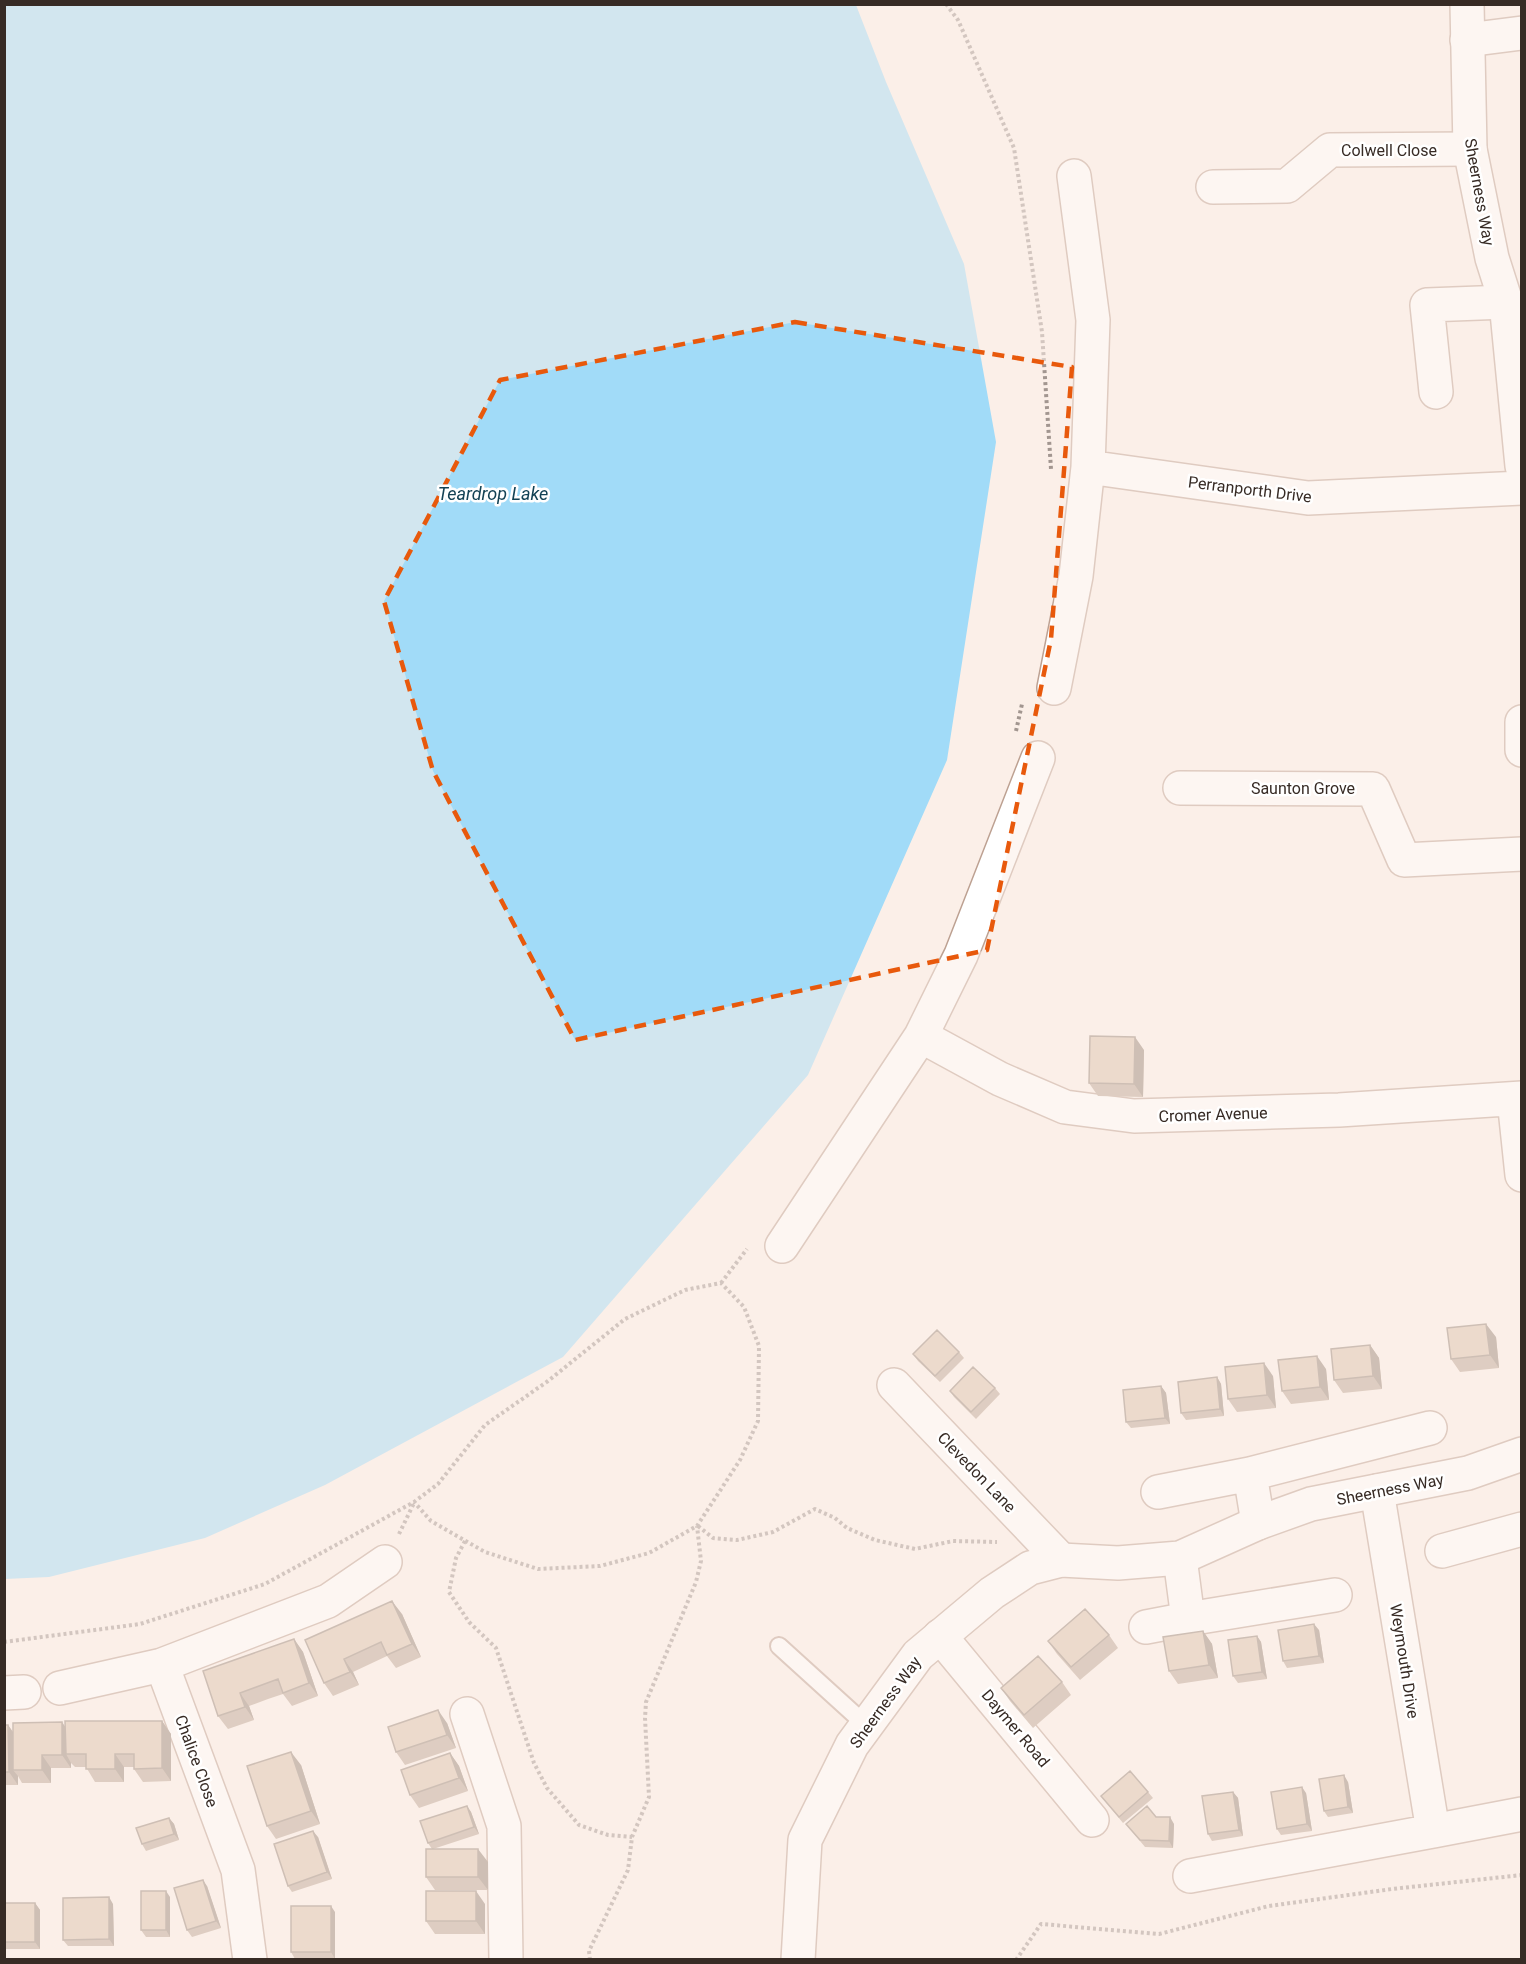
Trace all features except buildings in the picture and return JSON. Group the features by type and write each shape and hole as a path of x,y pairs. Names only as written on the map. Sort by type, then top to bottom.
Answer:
{"street":[{"name":"Sheerness Way","path":"1467,4 1470,149 1492,258 1516,340 1521,466"},
{"path":"1467,40 1521,33"},
{"name":"Colwell Close","path":"1213,187 1287,186 1330,150 1470,149"},
{"path":"1054,688 1076,576 1088,467 1093,320 1074,176"},
{"path":"1436,392 1427,305 1506,302"},
{"name":"Perranporth Drive","path":"1088,467 1308,498 1521,488"},
{"path":"1521,722 1521,750"},
{"path":"782,1246 921,1036 961,955 1026,748"},
{"name":"Saunton Grove","path":"1180,788 1373,789 1404,860 1521,854"},
{"name":"Cromer Avenue","path":"921,1036 1000,1078 1065,1107 1134,1116 1339,1110 1518,1098"},
{"path":"1518,1098 1521,1175"},
{"name":"Clevedon Lane","path":"894,1385 1046,1564"},
{"path":"1158,1492 1250,1474 1430,1428"},
{"name":"Sheerness Way","path":"798,1959 805,1840 852,1745 918,1655 992,1593 1046,1564 1118,1563 1180,1558 1258,1523 1311,1504 1468,1473 1521,1454"},
{"path":"1250,1474 1258,1523"},
{"name":"Weymouth Drive","path":"1377,1491 1433,1831"},
{"path":"1442,1551 1521,1529"},
{"path":"1180,1558 1188,1619"},
{"path":"60,1688 162,1665 328,1601 385,1562"},
{"path":"1146,1627 1335,1595"},
{"name":"Daymer Road","path":"940,1636 1092,1820"},
{"name":"Chalice Close","path":"162,1665 238,1870 250,1959"},
{"path":"466,1714 504,1826 506,1959"},
{"path":"1190,1876 1521,1814"}],"lane":[{"path":"779,1646 866,1725"}],"path":[{"path":"946,4 958,20 1014,148 1041,332 1051,475"},
{"path":"1022,704 1026,748"},
{"path":"4,1642 140,1624 265,1584 414,1502 438,1484 485,1425 548,1381 625,1319 685,1290 720,1283 748,1248"},
{"path":"414,1502 431,1521 485,1552 538,1569 600,1566 649,1553 697,1526 740,1460 758,1421 759,1346 744,1307 720,1283"},
{"path":"697,1526 714,1538 737,1540 773,1532 815,1509 835,1518 847,1528 875,1540 915,1549 953,1541 1006,1542 1046,1564"},
{"path":"590,1959 589,1951 628,1870 632,1838 649,1797 646,1702 696,1582 700,1561 697,1526"},
{"path":"465,1540 456,1558 449,1592 469,1622 496,1648 534,1763 547,1788 579,1825 608,1835 632,1838"},
{"path":"1017,1959 1041,1924 1159,1934 1269,1906 1392,1889 1521,1875"}],"highlighted area":[{"path":"795,322 1072,367 1051,639 987,950 575,1040 433,771 384,601 500,380"}],"water":[{"name":"Teardrop Lake","path":"4,5 856,5 886,82 964,264 996,442 947,760 808,1075 563,1357 325,1485 205,1538 49,1577 5,1579"}]}
